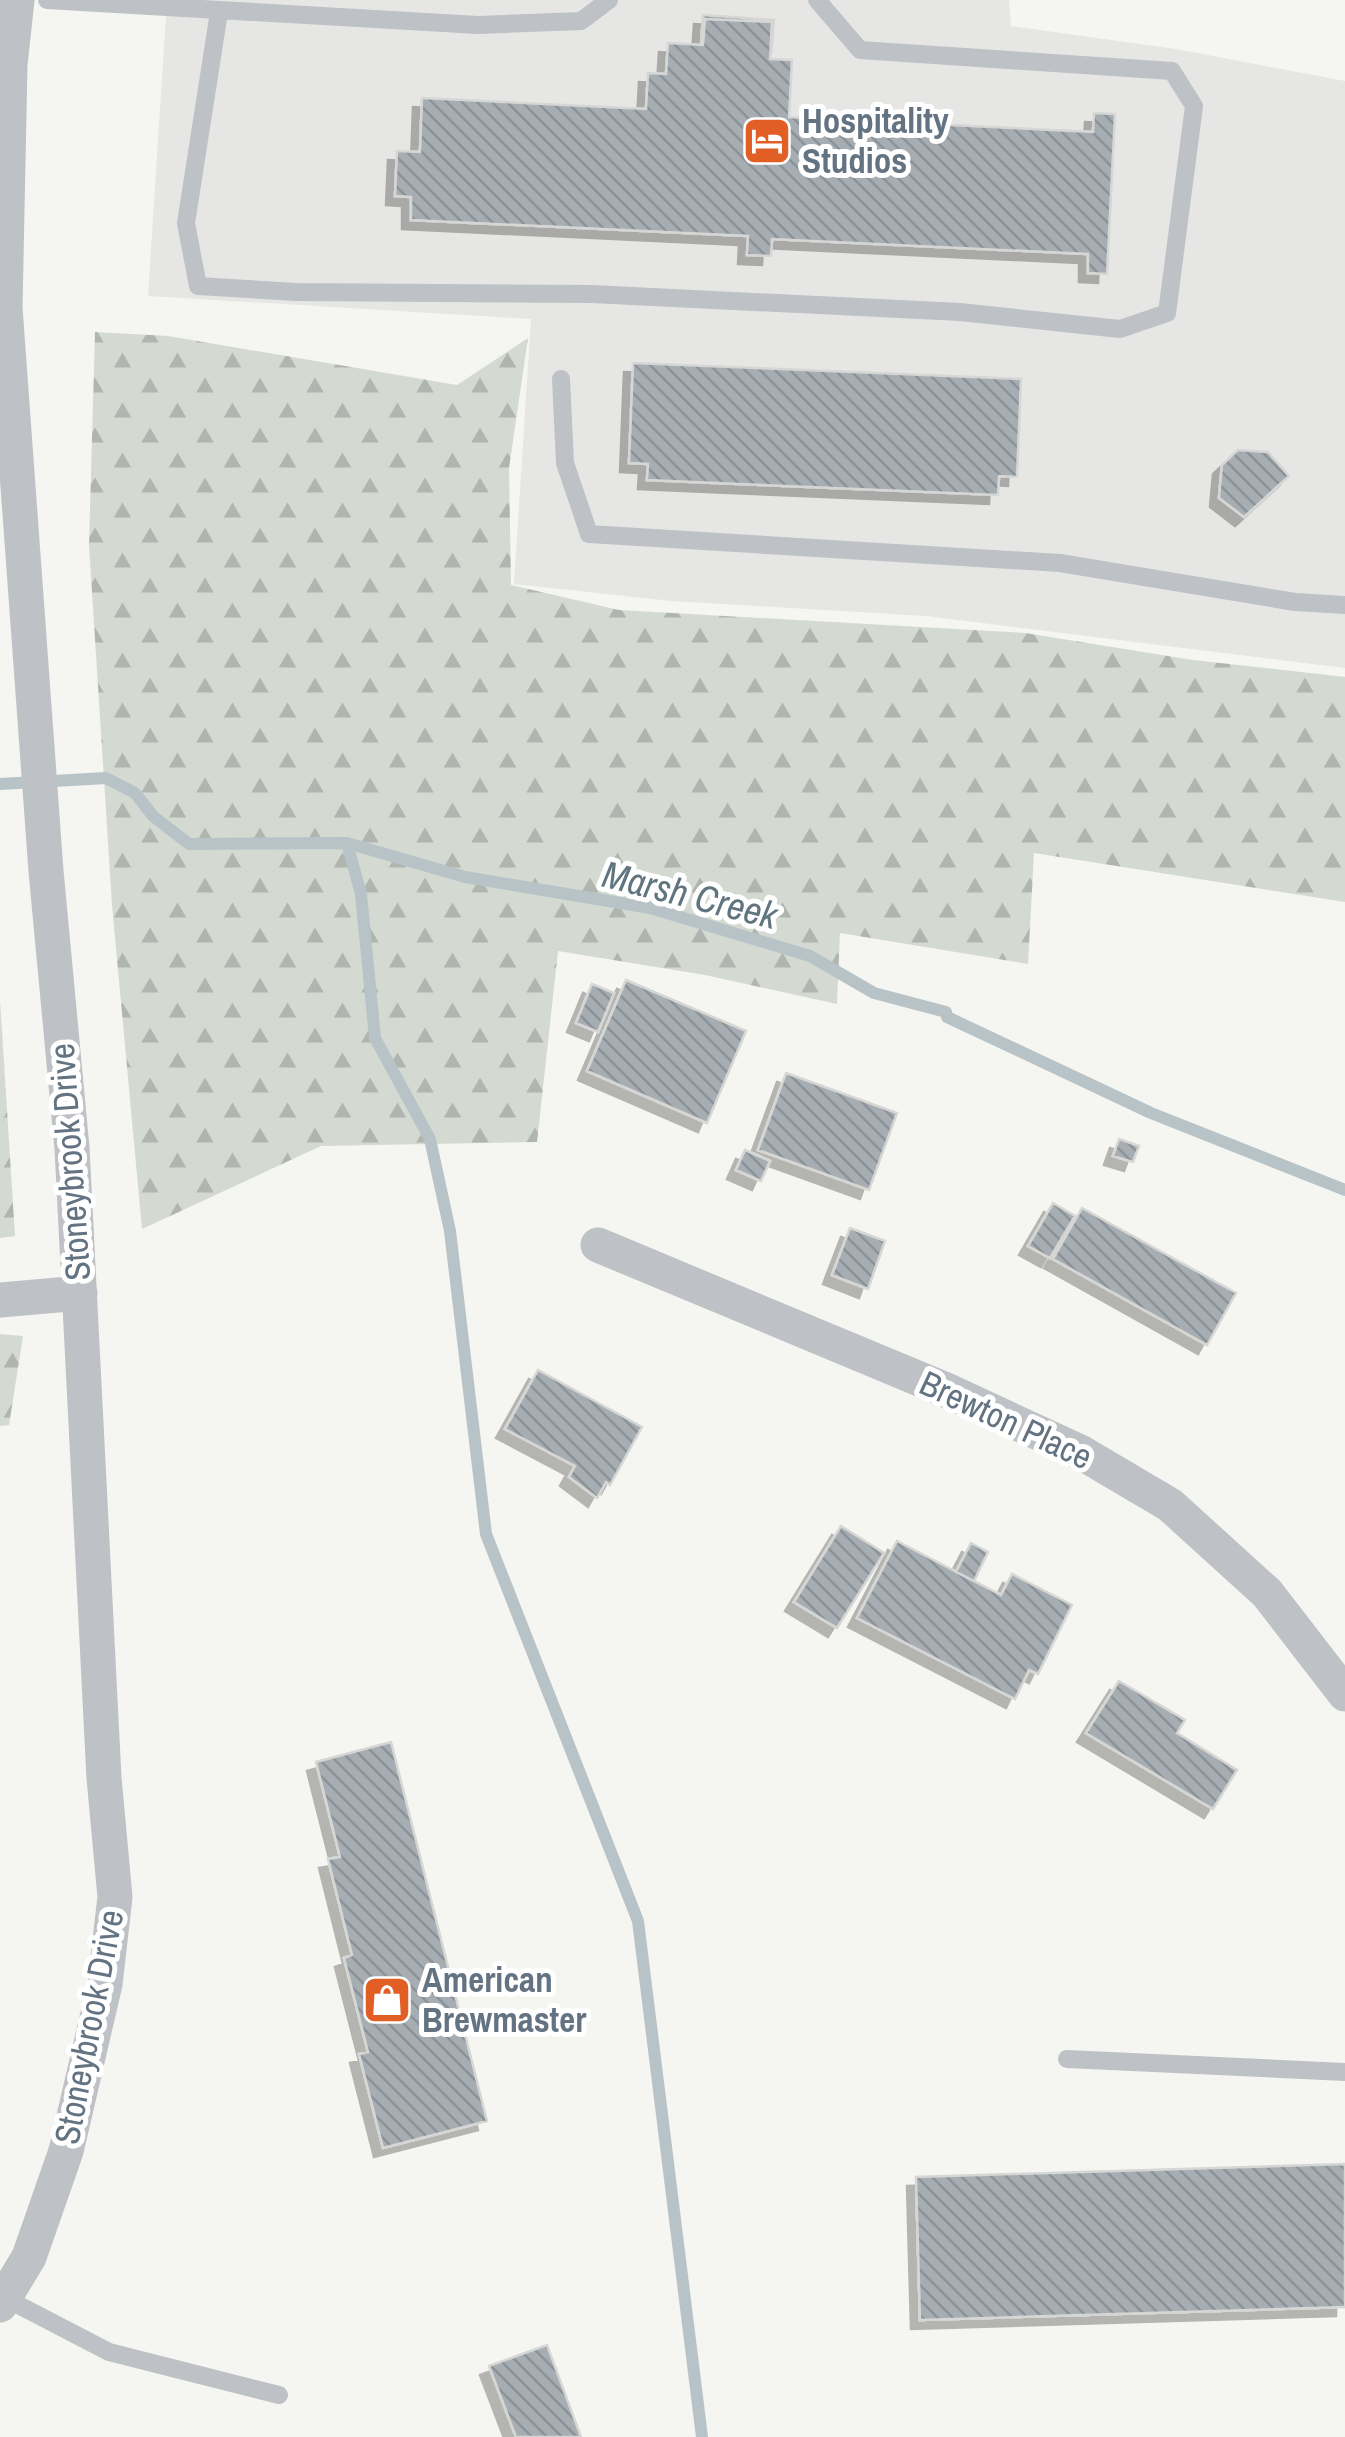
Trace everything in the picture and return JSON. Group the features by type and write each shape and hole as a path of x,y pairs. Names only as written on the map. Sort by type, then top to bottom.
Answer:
{"street":[{"name":"Stoneybrook Drive","path":"2,2302 29,2258 66,2151 105,1984 115,1898 104,1778 72,1148 46,870 5,308 10,64 17,0"},
{"name":"Brewton Place","path":"598,1245 946,1390 1082,1453 1170,1505 1266,1593 1345,1694"},
{"path":"0,1300 80,1293"}],"lane":[{"path":"47,0 478,25 581,21 608,0"},
{"path":"218,12 186,223 198,286 296,292 592,294 960,312 1120,329 1167,313 1194,106 1172,70 860,50 817,0"},
{"path":"560,379 565,463 589,534 1060,563 1295,602 1345,605"},
{"path":"1067,2059 1345,2072"},
{"path":"2,2302 108,2352 279,2395"}],"shaded area":[{"path":"167,0 1009,0 1011,26 1176,49 1345,81 1345,668 926,616 671,601 514,584 531,319 148,296"}],"green space":[{"path":"95,332 168,336 457,385 528,338 509,468 511,585 619,610 1025,633 1193,660 1345,677 1345,902 1034,853 1028,964 840,933 837,1004 705,975 558,951 537,1142 321,1146 142,1229 112,905 89,545"},
{"path":"0,1000 15,1236 0,1238"},
{"path":"0,1334 23,1336 9,1425 0,1426"}],"building":[{"path":"703,15 774,20 771,54 772,22 705,19 701,45"},
{"name":"Hospitality Studios","path":"705,19 772,22 770,59 792,60 789,117 1093,132 1094,113 1115,114 1107,274 1088,273 1088,254 772,239 771,256 747,255 748,236 411,220 411,197 395,196 397,151 420,152 422,98 646,109 648,73 666,74 668,43 703,45"},
{"path":"633,363 1021,379 1017,477 999,476 998,495 647,480 648,464 629,463"},
{"path":"1238,450 1268,452 1289,476 1244,517 1219,498 1222,465"},
{"path":"626,980 746,1031 707,1123 587,1071"},
{"path":"592,984 614,993 598,1032 576,1023"},
{"path":"786,1073 897,1113 869,1190 758,1150"},
{"path":"1119,1139 1139,1146 1133,1162 1113,1156"},
{"path":"745,1150 770,1161 761,1181 736,1170"},
{"path":"1053,1203 1075,1216 1050,1258 1028,1246"},
{"path":"1082,1208 1236,1293 1207,1345 1053,1259"},
{"path":"850,1228 885,1241 868,1289 832,1275"},
{"path":"538,1370 642,1427 610,1485 606,1482 597,1498 569,1477 575,1466 505,1429"},
{"path":"841,1526 884,1553 837,1628 794,1602"},
{"path":"897,1541 1001,1595 1012,1574 1072,1605 1038,1674 1029,1670 1015,1699 857,1618"},
{"path":"971,1543 988,1552 974,1581 956,1572"},
{"path":"1119,1681 1185,1720 1177,1733 1237,1770 1213,1809 1086,1733"},
{"path":"391,1742 487,2121 383,2148 359,2054 368,2052 344,1958 352,1955 328,1859 340,1857 316,1762"},
{"path":"1345,2164 1345,2307 920,2320 916,2177"},
{"path":"547,2345 581,2437 516,2437 489,2366"}],"waterway":[{"name":"Marsh Creek","path":"0,784 106,778 135,793 153,816 189,844 347,843 465,877 650,908 810,956 874,993 946,1012 947,1017 1151,1113 1345,1190"},
{"path":"347,843 361,894 375,1038 430,1139 450,1231 486,1534 638,1921 702,2437"}],"place":[{"name":"Hospitality Studios","path":"767,141"},
{"name":"American Brewmaster","path":"387,2000"}]}
